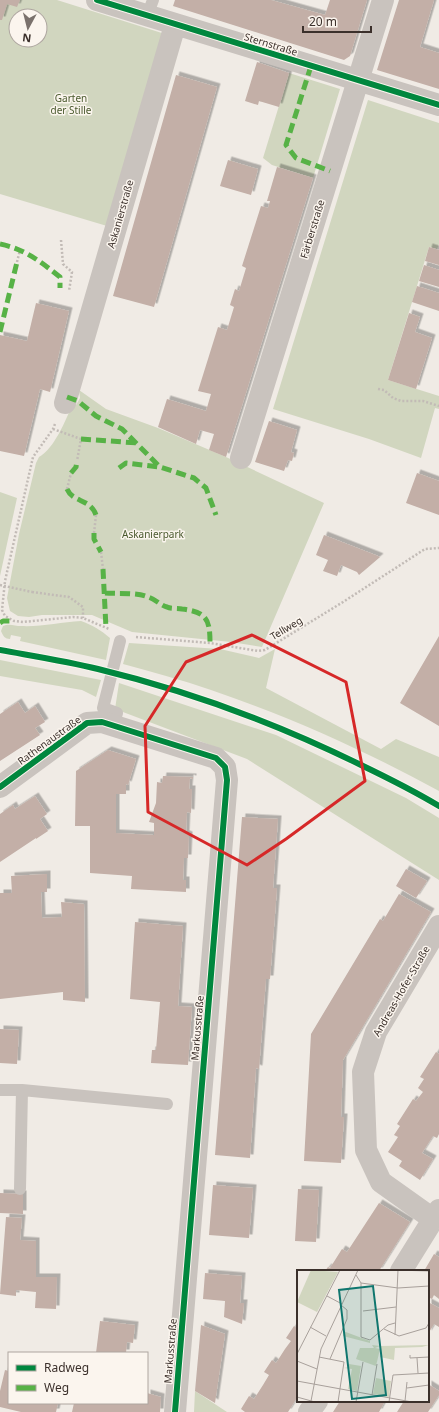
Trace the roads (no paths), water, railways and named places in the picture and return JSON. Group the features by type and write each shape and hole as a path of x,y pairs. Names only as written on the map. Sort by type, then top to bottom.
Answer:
{"street":[{"name":"Sternstraße","path":"97,0 150,8 175,25 439,105"},
{"name":"Färberstraße","path":"241,458 383,0"},
{"name":"Askanierstraße","path":"65,403 175,25"},
{"name":"Rathenaustraße","path":"0,787 87,723 102,722 113,725"},
{"name":"Markusstraße","path":"113,725 216,758 224,767 227,780 175,1412"},
{"name":"Andreas-Hofer-Straße","path":"434,1226 381,1182 366,1150 363,1072 376,1032 439,926"},
{"path":"402,1270 434,1226"},
{"path":"309,1412 316,1402"}],"lane":[{"path":"113,725 117,713 103,708 124,639"},
{"path":"0,1090 22,1090 167,1104"},
{"path":"20,1190 22,1090"}],"park label":[{"name":"Garten der Stille","path":"71,104"},
{"name":"Askanierpark","path":"153,534"}]}
